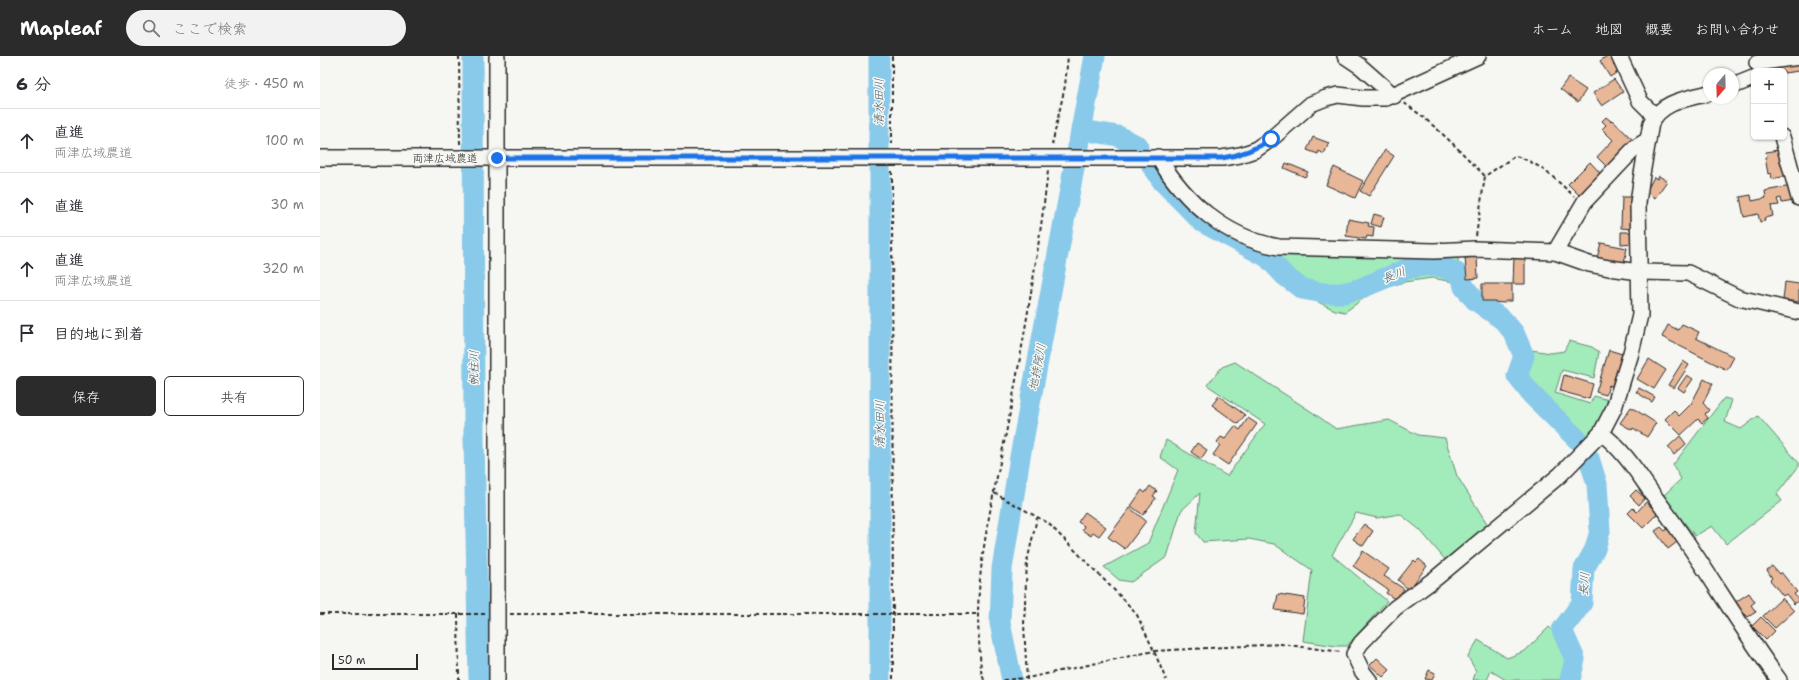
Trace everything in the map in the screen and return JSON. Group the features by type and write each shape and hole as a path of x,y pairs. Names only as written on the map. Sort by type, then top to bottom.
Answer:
{"street":[{"path":"496,56 497,680"},
{"path":"1345,56 1360,66 1394,96"},
{"path":"1158,157 1222,158 1240,155 1255,150 1271,139 1311,104 1338,95 1376,99 1394,96 1478,56"},
{"path":"1619,56 1640,101 1655,116"},
{"path":"1762,68 1799,57"},
{"path":"1739,82 1751,73"},
{"path":"1369,680 1362,671 1354,654 1369,634 1395,608 1442,573 1554,480 1580,457 1601,433 1614,408 1631,353 1640,315 1638,204 1651,123 1655,116 1666,105 1703,95"},
{"path":"1555,252 1583,204 1634,148 1648,140"},
{"path":"1783,140 1799,198"},
{"name":"両津広域農道","path":"320,158 1158,157"},
{"path":"1158,157 1171,178 1200,209 1214,221 1260,244 1279,248 1434,251 1475,249 1555,252 1589,264 1640,272 1688,273 1739,298 1799,312"},
{"path":"1601,433 1609,439 1639,475 1682,534 1779,680"}],"path":[{"path":"459,56 460,158"},
{"path":"892,56 893,680"},
{"path":"984,680 981,672 978,614 983,563 994,493 1033,282 1052,158 1065,86 1068,56"},
{"path":"1394,96 1424,116 1440,130 1485,176"},
{"path":"1475,249 1478,217 1485,176 1515,156 1527,159 1539,167 1583,204"},
{"path":"994,493 1048,524 1125,601 1137,615 1166,680"},
{"path":"1027,679 1024,624 1028,562 1037,518"},
{"path":"320,614 978,614"},
{"path":"458,614 458,680"},
{"path":"1003,680 1027,679 1154,651 1280,644 1354,654"}],"green space":[{"path":"1261,248 1458,256 1458,283 1432,278 1404,282 1371,293 1345,312 1335,310 1288,288 1258,256"},
{"path":"1569,341 1592,347 1599,352 1594,378 1562,370 1555,393 1590,404 1594,396 1609,400 1608,411 1586,442 1537,395 1525,379 1531,350 1551,353 1564,351"},
{"path":"1235,362 1336,429 1389,420 1418,435 1445,438 1457,476 1488,525 1447,562 1420,530 1400,514 1377,518 1356,513 1332,555 1387,601 1347,646 1336,646 1303,641 1312,570 1274,544 1249,539 1203,542 1196,533 1200,493 1181,511 1167,557 1131,582 1119,580 1104,567 1148,543 1178,470 1160,457 1166,440 1227,476 1265,424 1207,385 1222,367"},
{"path":"1724,398 1732,400 1725,422 1741,429 1758,416 1799,463 1799,466 1777,494 1782,501 1726,544 1712,526 1695,536 1663,496 1681,479 1673,465"},
{"path":"1549,627 1559,637 1571,660 1566,680 1506,680 1491,671 1487,680 1473,680 1476,671 1468,657 1478,640 1507,658 1525,651"}],"building":[{"path":"1607,56 1610,56 1619,71 1610,77 1600,61"},
{"path":"1799,62 1799,71 1787,73 1787,68 1778,68 1778,65"},
{"path":"1568,78 1586,90 1578,102 1560,89"},
{"path":"1614,79 1623,92 1602,106 1593,93"},
{"path":"1606,117 1611,121 1612,120 1634,141 1608,168 1597,157 1613,140 1602,129 1606,125 1602,121"},
{"path":"1313,137 1329,143 1324,154 1319,151 1318,154 1307,150"},
{"path":"1385,150 1394,156 1369,196 1360,191"},
{"path":"1778,150 1781,166 1785,165 1787,176 1772,179 1771,173 1768,174 1765,157 1767,157 1766,152"},
{"path":"1590,162 1601,174 1580,196 1568,184"},
{"path":"1286,163 1308,172 1305,177 1284,168"},
{"path":"1334,167 1363,181 1355,198 1326,185"},
{"path":"1659,176 1667,181 1655,198 1646,192 1654,177 1657,179"},
{"path":"1791,186 1794,201 1782,203 1781,198 1777,199 1779,205 1771,206 1773,216 1764,218 1765,221 1760,222 1758,214 1744,217 1740,197 1751,195 1752,201 1766,198 1765,191"},
{"path":"1622,197 1634,197 1633,229 1621,228"},
{"path":"1374,214 1384,217 1381,227 1371,224"},
{"path":"1348,219 1369,223 1368,226 1374,227 1373,237 1367,236 1366,239 1346,236"},
{"path":"1621,232 1633,232 1634,243 1621,244"},
{"path":"1601,243 1627,248 1624,263 1597,258"},
{"path":"1477,257 1478,278 1467,279 1465,258"},
{"path":"1514,257 1525,257 1525,284 1513,284"},
{"path":"1785,282 1799,284 1799,302 1783,300"},
{"path":"1482,284 1512,284 1512,301 1506,301 1503,303 1495,301 1482,301"},
{"path":"1682,324 1699,332 1696,338 1734,357 1727,370 1662,337 1668,325 1678,330"},
{"path":"1609,350 1622,354 1612,386 1609,385 1606,395 1596,392"},
{"path":"1649,359 1666,370 1654,389 1637,379"},
{"path":"1683,361 1689,365 1674,388 1668,385"},
{"path":"1564,375 1593,384 1589,399 1560,391"},
{"path":"1687,375 1693,379 1684,392 1678,388"},
{"path":"1704,379 1713,384 1703,403 1709,410 1705,414 1708,418 1702,423 1698,419 1681,435 1665,419 1674,410 1679,416 1691,404"},
{"path":"1639,388 1655,397 1652,402 1636,392"},
{"path":"1219,396 1245,415 1238,424 1212,405"},
{"path":"1631,407 1656,423 1647,437 1633,428 1632,430 1620,423"},
{"path":"1248,418 1257,424 1228,465 1213,455 1220,445 1217,442 1221,437 1225,439 1235,426 1240,430"},
{"path":"1680,436 1686,444 1674,455 1668,447"},
{"path":"1197,443 1207,450 1201,459 1191,452"},
{"path":"1150,486 1157,491 1153,496 1156,498 1143,515 1131,506 1142,490 1145,493"},
{"path":"1636,490 1645,498 1639,505 1630,496"},
{"path":"1646,502 1658,513 1643,528 1628,513 1633,508 1637,512"},
{"path":"1130,508 1146,521 1125,549 1108,537"},
{"path":"1085,512 1106,527 1099,536 1093,532 1091,536 1082,530 1084,526 1078,522"},
{"path":"1364,524 1373,531 1363,546 1353,539"},
{"path":"1671,526 1681,539 1668,549 1655,531 1661,527 1665,531"},
{"path":"1363,551 1389,569 1384,576 1404,589 1396,600 1386,593 1388,590 1353,566"},
{"path":"1419,559 1427,566 1409,590 1398,580 1414,560 1416,562"},
{"path":"1772,566 1779,574 1781,572 1797,592 1794,594 1799,600 1794,604 1786,594 1783,596 1770,580 1772,578 1767,570"},
{"path":"1749,593 1755,602 1751,605 1756,612 1748,617 1745,614 1742,615 1734,603"},
{"path":"1278,594 1305,598 1303,614 1275,610"},
{"path":"1782,598 1794,611 1775,628 1763,616"},
{"path":"1761,617 1775,631 1766,640 1752,626"},
{"path":"1377,658 1390,670 1383,677 1370,665"},
{"path":"1429,670 1435,673 1432,680 1425,679"}],"waterway":[{"name":"帆柱川","path":"473,56 474,439 479,680"},
{"name":"清水田川","path":"879,56 879,149"},
{"name":"地持院川","path":"1012,680 1000,623 1002,569 1020,457 1095,56"},
{"name":"長川","path":"1082,130 1118,136 1138,146"},
{"name":"長川","path":"1152,166 1163,182 1202,222 1267,257 1285,276 1302,289 1324,293 1343,293 1359,289 1407,269 1424,266 1440,266 1457,273 1462,278 1464,287 1475,300 1503,320 1514,333 1524,356 1517,376 1532,395 1582,444"},
{"name":"清水田川","path":"880,169 880,680"},
{"name":"長川","path":"1570,680 1575,659 1562,630 1582,603 1584,569 1595,549 1600,531 1597,484 1589,458"}],"route":[{"path":"497,158 1222,158 1240,155 1255,150 1271,139"}]}
